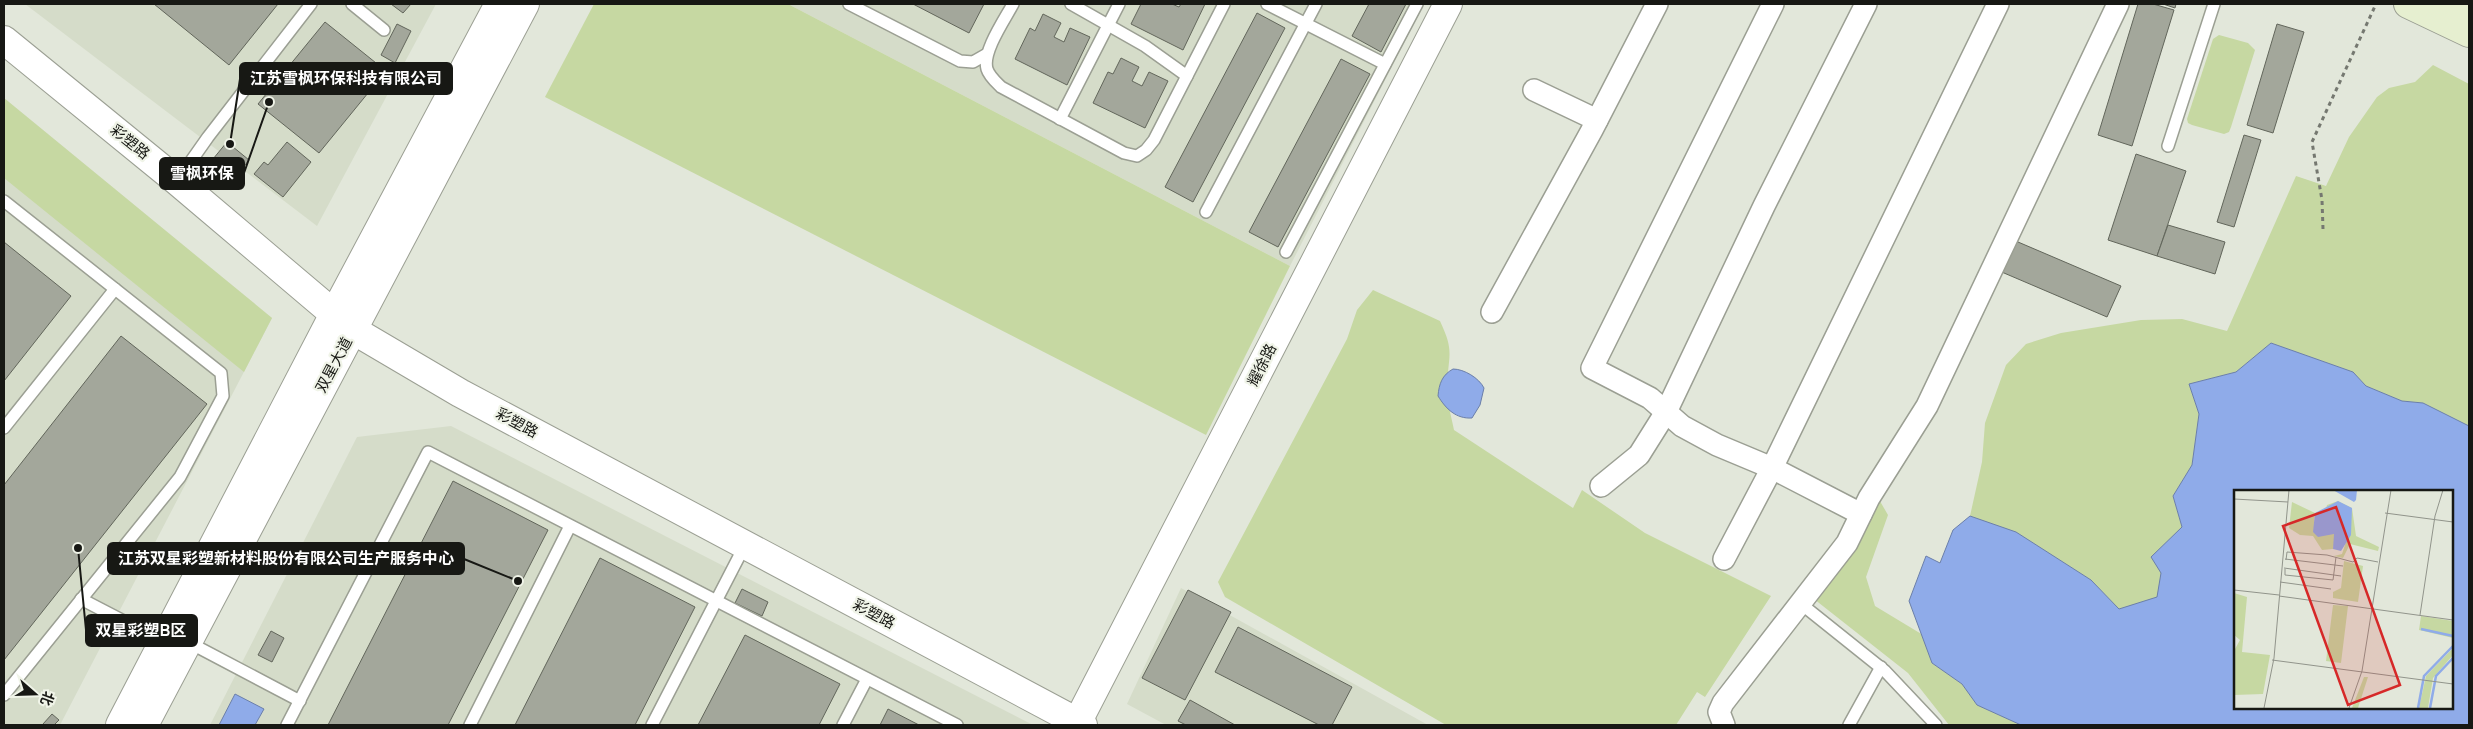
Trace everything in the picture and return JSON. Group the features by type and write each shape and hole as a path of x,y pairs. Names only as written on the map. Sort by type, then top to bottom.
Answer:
{"main road":[{"path":"2408,4 2469,33"},
{"path":"2453,4 2469,12"}],"street":[{"name":"双星大道","path":"144,725 178,645 343,322 499,4"},
{"name":"双星大道","path":"343,322 525,4"},
{"name":"耀徐路","path":"1079,724 1448,4"},
{"path":"1492,312 1597,120 1657,4"},
{"path":"1774,4 1592,368 1650,398 1682,426 1718,445 1772,468 1861,514"},
{"path":"1601,486 1639,454 1666,412 1764,206 1866,4"},
{"path":"1724,559 1772,468 1998,4"},
{"path":"1724,725 1719,712 1723,702 1847,544 1861,514 1928,406 2118,4"},
{"name":"彩塑路","path":"4,40 177,181 343,322 460,393 1079,724"},
{"path":"1534,90 1597,120"},
{"name":"双星大道","path":"120,725 178,645"}],"lane":[{"path":"177,181 208,137 311,4"},
{"path":"352,4 384,30"},
{"path":"849,4 960,61 973,62 987,54"},
{"path":"1013,4 987,54 987,68 992,79 1001,88 1124,153 1137,156 1146,150 1154,140 1224,4"},
{"path":"1071,4 1145,46 1187,76"},
{"path":"1060,119 1119,4"},
{"path":"1267,4 1385,64"},
{"path":"1206,212 1316,4"},
{"path":"1286,252 1417,4"},
{"path":"2168,146 2214,4"},
{"path":"4,201 221,373 223,396 180,477 4,696"},
{"path":"4,428 115,289"},
{"path":"287,725 428,452 957,725"},
{"path":"470,725 570,526"},
{"path":"652,725 745,545"},
{"path":"81,599 300,701"},
{"path":"1800,603 1881,667 1936,725"},
{"path":"1849,725 1881,667"},
{"path":"843,725 867,679"}],"path":[{"path":"2323,229 2322,200 2312,142 2376,4"}],"shaded area":[{"path":"25,4 436,4 317,226"},
{"path":"788,4 1424,4 1290,266"},
{"path":"4,98 272,318 60,725 4,725"},
{"path":"451,426 1033,725 210,725 357,437"},
{"path":"1181,588 1428,725 1166,725 1127,704"}],"green space":[{"path":"594,4 788,4 1290,266 1206,435 545,97"},
{"path":"2219,35 2248,43 2255,50 2231,127 2229,132 2224,134 2192,125 2188,123 2187,119 2213,39"},
{"path":"2433,65 2469,84 2469,426 2423,403 2402,401 2366,386 2353,372 2271,343 2236,372 2189,384 2199,414 2192,465 2173,496 2182,527 2221,589 2119,609 2091,580 2022,536 1970,516 1982,462 1985,423 2006,365 2026,344 2061,333 2141,320 2182,319 2227,331 2296,176 2326,186 2349,137 2377,97 2389,88 2415,82"},
{"path":"4,98 272,318 244,372 4,178"},
{"path":"1373,290 1440,321 1450,352 1447,390 1454,430 1573,508 1582,490 1645,533 1771,596 1705,697 1697,692 1676,725 1446,725 1225,597 1218,582 1347,339 1357,310"},
{"path":"1877,496 1888,515 1866,577 1875,606 1923,635 1932,663 1962,684 1977,705 2021,725 1949,725 1908,673 1814,599"}],"water":[{"path":"2271,343 2353,372 2366,386 2402,401 2423,403 2469,426 2469,725 2021,725 1977,705 1962,684 1932,663 1909,601 1926,556 1940,563 1953,530 1970,516 2016,532 2091,580 2119,609 2157,597 2161,573 2151,557 2182,527 2173,496 2192,465 2199,414 2189,384 2236,372"},
{"path":"1453,369 1471,375 1484,388 1480,405 1472,418 1456,415 1444,405 1438,396 1442,380"},
{"path":"235,694 264,709 255,725 219,725"}],"building":[{"path":"154,4 278,4 229,65"},
{"path":"391,4 411,4 403,13"},
{"path":"913,4 984,4 969,33"},
{"path":"1141,4 1172,4 1179,7 1181,4 1205,4 1183,50 1131,24"},
{"path":"1369,4 1406,4 1381,52 1352,36"},
{"path":"2138,4 2153,4 2174,10 2132,146 2098,135"},
{"path":"2163,4 2176,4 2175,8"},
{"path":"1257,13 1285,28 1193,202 1165,187"},
{"path":"1043,14 1061,23 1054,37 1064,42 1070,28 1090,37 1067,85 1015,59 1030,28 1035,31"},
{"path":"325,22 386,71 319,153 258,104"},
{"path":"397,24 411,31 395,63 381,55"},
{"path":"2277,24 2304,32 2273,133 2247,125"},
{"path":"1121,58 1139,67 1132,81 1142,86 1149,72 1168,81 1145,128 1093,103 1108,72 1113,74"},
{"path":"1341,59 1370,74 1278,247 1249,232"},
{"path":"2244,135 2261,140 2234,227 2217,222"},
{"path":"227,142 249,160 236,177 213,159"},
{"path":"287,142 311,162 283,197 254,174 264,162 268,165"},
{"path":"2136,154 2186,171 2157,256 2108,240"},
{"path":"2168,225 2225,242 2215,274 2157,256"},
{"path":"2011,239 2121,286 2107,317 1997,270"},
{"path":"4,242 71,296 4,381"},
{"path":"121,336 207,404 4,660 4,485"},
{"path":"453,481 548,530 448,725 328,725"},
{"path":"600,558 695,607 635,725 515,725"},
{"path":"742,589 768,602 762,616 735,603"},
{"path":"1188,590 1231,612 1185,700 1142,678"},
{"path":"1238,627 1352,687 1332,725 1319,725 1215,672"},
{"path":"271,631 284,638 272,662 258,655"},
{"path":"745,635 840,684 819,725 698,725"},
{"path":"1190,700 1235,725 1186,725 1178,721"},
{"path":"888,709 919,725 880,725"},
{"path":"52,714 59,720 54,725 44,725 43,724"}],"place":[{"name":"雪枫环保","path":"269,102"},
{"name":"江苏雪枫环保科技有限公司","path":"230,144"},
{"name":"双星彩塑B区","path":"78,548"},
{"name":"江苏双星彩塑新材料股份有限公司生产服务中心","path":"518,581"}]}
